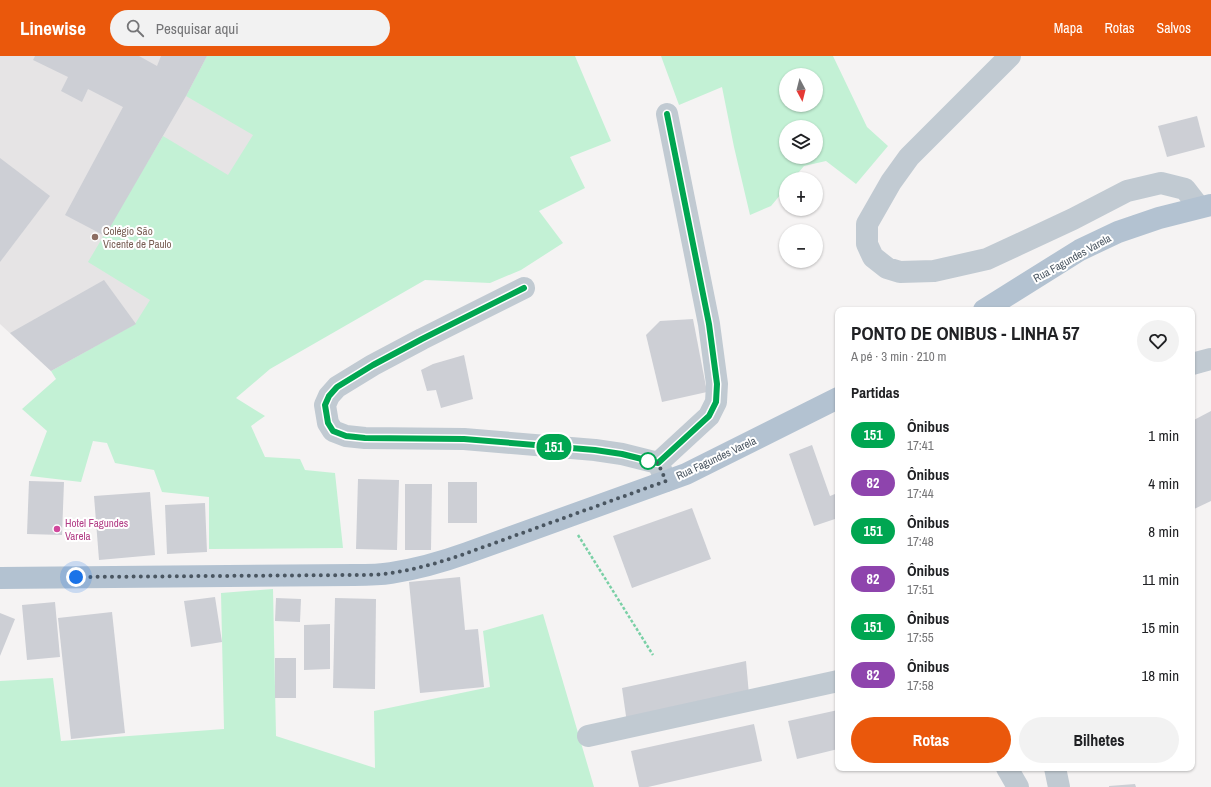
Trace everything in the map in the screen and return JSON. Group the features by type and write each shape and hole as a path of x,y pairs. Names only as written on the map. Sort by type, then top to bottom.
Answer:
{"main road":[{"name":"Rua Fagundes Varela","path":"989,307 1080,250 1118,232 1159,218 1205,206"},
{"name":"Rua Fagundes Varela","path":"0,578 316,576 390,573 438,563 662,472 703,466 835,400"}],"street":[{"path":"1010,56 909,157 891,182 867,224 866,244 873,257 887,268 900,272 934,271 987,259 1073,219 1127,191 1161,183 1185,189 1205,206"},
{"path":"524,288 408,346 337,387 329,396 325,405 328,423 333,431 346,436 365,438 464,439 595,450 622,454 662,472 709,416 716,402 717,384 709,324 667,114"},
{"path":"1195,363 1211,359"},
{"path":"588,736 835,682"},
{"path":"1009,771 1018,787"},
{"path":"1056,771 1059,787"},
{"path":"1066,771 1067,787"}],"path":[{"path":"591,557 653,655"}],"shaded area":[{"name":"Colégio São Vicente de Paulo","path":"0,56 303,56 136,324 51,371 0,324"}],"green space":[{"path":"207,56 575,56 611,141 570,157 585,188 539,211 563,243 521,270 490,283 425,280 270,369 236,398 265,416 251,426 265,457 300,459 305,470 335,473 343,548 209,549 209,497 162,492 154,470 115,463 107,443 93,441 81,482 30,476 47,431 22,409 56,379 51,371 135,324 150,300 88,262 163,136 228,175 253,135 186,96"},
{"path":"661,56 833,56 867,127 888,146 856,184 826,161 823,162 823,120 779,120 779,164 813,164 804,166 799,172 779,172 779,196 771,206 750,215 722,87 679,105"},
{"path":"273,589 276,736 375,768 374,711 490,687 483,631 543,614 594,787 0,787 0,681 53,678 61,741 224,729 221,593"}],"building":[{"path":"35,56 139,56 157,66 161,56 207,56 186,96 105,236 65,215 123,107 88,89 82,102 61,91 68,77 33,60"},
{"path":"1197,116 1205,147 1167,157 1158,126"},
{"path":"0,158 50,196 0,262"},
{"path":"104,280 136,324 51,371 10,333"},
{"path":"693,319 707,392 662,402 646,335 660,321"},
{"path":"464,355 473,399 441,408 436,390 427,391 421,370 433,364"},
{"path":"1211,411 1211,501 1195,509 1195,419"},
{"path":"812,445 830,496 835,494 835,519 814,526 789,454"},
{"path":"358,479 399,480 397,550 356,549"},
{"path":"29,481 64,482 62,535 27,534"},
{"path":"448,482 477,482 477,523 448,523"},
{"path":"405,484 432,484 431,550 405,550"},
{"path":"150,492 155,555 99,560 94,496"},
{"path":"205,503 207,552 167,554 165,505"},
{"path":"692,508 711,559 632,588 613,536"},
{"path":"460,577 465,630 478,629 484,687 420,693 409,582"},
{"path":"215,597 222,642 191,647 184,601"},
{"path":"276,598 301,599 300,622 275,621"},
{"path":"335,598 376,599 375,689 333,688"},
{"path":"55,602 60,657 27,660 22,605"},
{"path":"112,612 125,733 71,739 58,618"},
{"path":"0,613 15,619 0,656"},
{"path":"330,624 330,669 304,670 304,625"},
{"path":"275,658 296,658 296,698 275,698"},
{"path":"746,661 749,695 627,723 622,688"},
{"path":"835,711 835,750 797,759 788,721"},
{"path":"754,724 762,761 648,787 639,787 631,751"},
{"path":"1135,784 1136,787 1109,787 1109,786"}],"bus line":[{"name":"151","path":"524,288 422,339 373,365 337,387 329,396 325,405 328,423 333,431 346,436 365,438 464,439 595,450 622,454 658,463 709,416 716,402 717,384 715,364 709,324 667,114"}],"place":[{"name":"Colégio São Vicente de Paulo","path":"95,237"},
{"name":"Hotel Fagundes Varela","path":"57,529"}],"route":[{"path":"76,577 316,576 390,573 417,569 467,553 666,481 658,463 646,460 648,461"}]}
